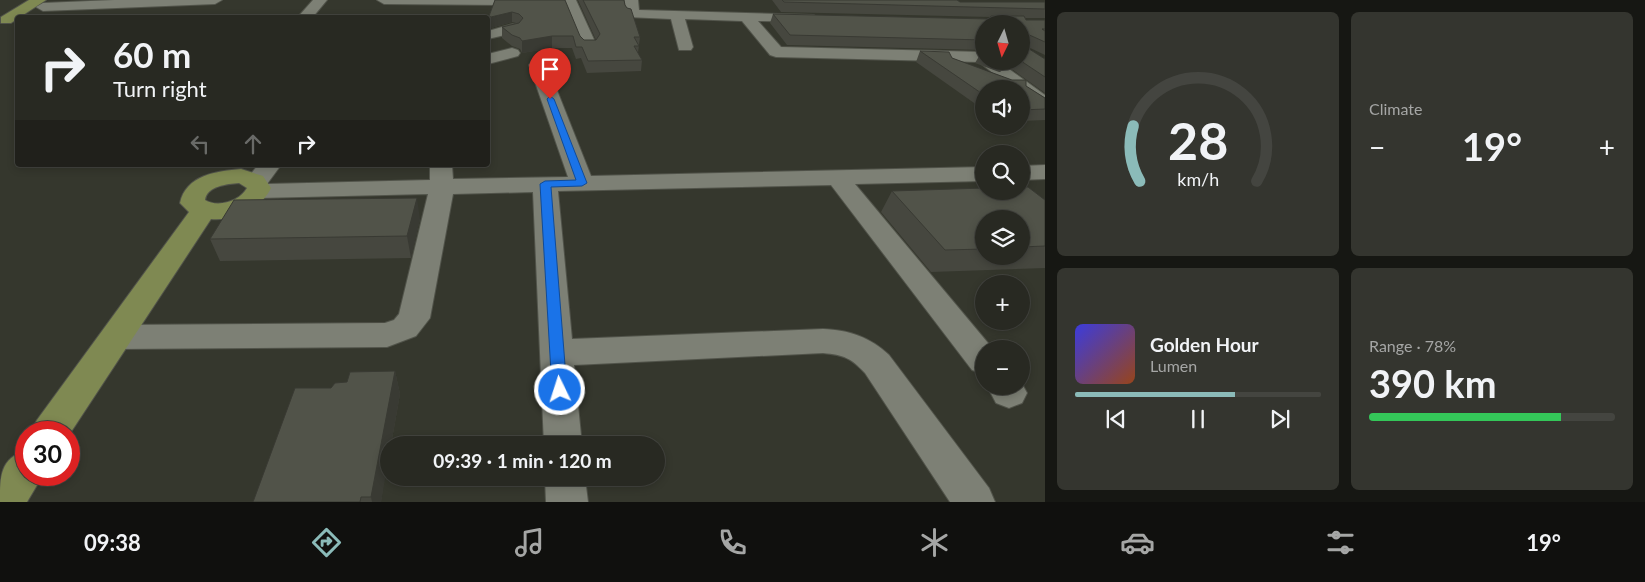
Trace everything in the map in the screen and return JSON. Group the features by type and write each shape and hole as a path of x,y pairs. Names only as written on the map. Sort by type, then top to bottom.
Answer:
{"main road":[{"path":"28,15 43,8"},
{"path":"23,15 43,8"},
{"path":"58,421 116,337 207,196 220,178 242,176 262,179 247,203 237,208 219,212 207,196 193,167"},
{"path":"3,502 15,484"}],"street":[{"path":"43,8 216,0"},
{"path":"307,15 320,0"},
{"path":"384,0 502,1"},
{"path":"569,0 589,46"},
{"path":"631,0 632,14 804,18 819,12 789,4 730,2"},
{"path":"789,4 804,18"},
{"path":"677,15 685,47"},
{"path":"746,16 776,52 975,58"},
{"path":"490,35 513,29"},
{"path":"864,40 877,55"},
{"path":"958,42 975,52"},
{"path":"490,58 512,53"},
{"path":"936,56 1000,80"},
{"path":"538,65 582,183"},
{"path":"999,70 1011,80"},
{"path":"1030,94 1045,104"},
{"path":"1030,173 1045,172"},
{"path":"262,179 441,176 545,184 975,174"},
{"path":"116,337 387,335 405,328 414,318 441,176"},
{"path":"837,177 975,350"},
{"path":"545,184 562,436"},
{"path":"557,352 823,341 846,342 864,350 877,364 974,502"},
{"path":"566,486 567,502"}],"building":[{"path":"495,0 565,0 580,36 584,40 596,40 600,34 583,0 624,0 627,8 631,9 640,37 634,37 639,46 634,46 642,60 588,61 582,47 576,47 573,36 552,36 522,41 502,27 519,23 523,18 519,14 512,12 491,17 489,15"},
{"path":"782,0 1045,2 1045,9 784,2"},
{"path":"773,14 975,19 975,40 790,35"},
{"path":"1030,20 1045,20 1045,29 1042,29 1045,31 1045,42 1030,35"},
{"path":"1030,50 1045,59 1045,77 1030,67"},
{"path":"920,51 949,52 952,58 975,66 975,70 985,70 1012,80 975,80 975,89"},
{"path":"1030,89 1045,98 1045,109 1030,110"},
{"path":"975,188 975,200 1030,200 1030,189 1045,200 1045,246 1030,247 1030,210 975,210 975,249 945,250 892,191"},
{"path":"417,198 407,236 210,239 234,200"},
{"path":"395,371 383,436 380,436 380,450 371,497 361,497 360,502 253,502 295,388 331,388 335,383 347,382 350,372"}],"route":[{"path":"550,99 582,183 545,184 560,390"}]}
